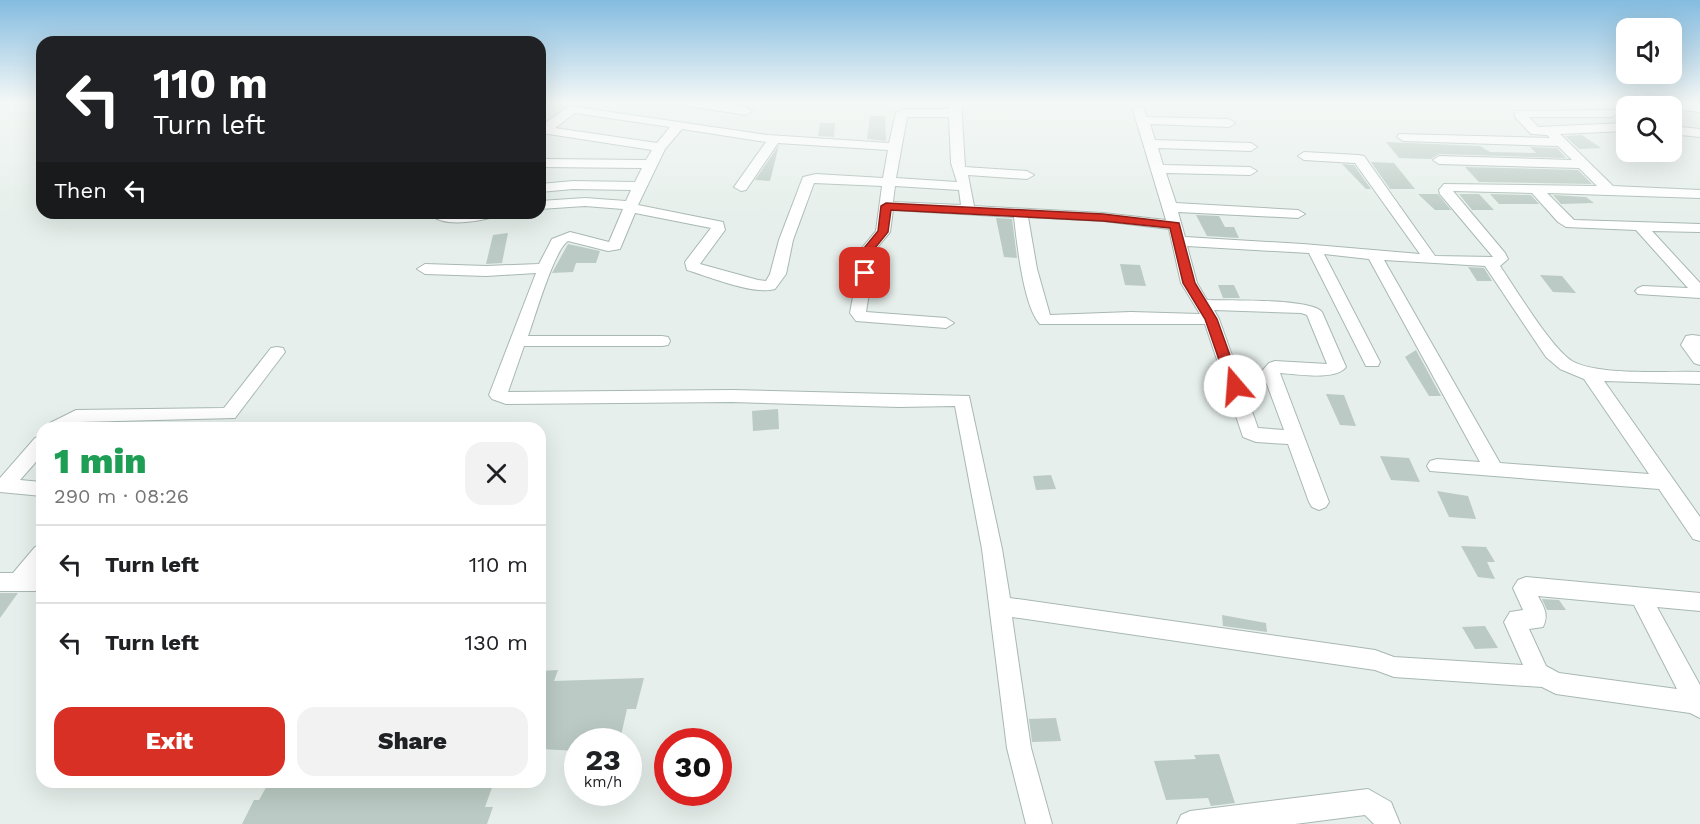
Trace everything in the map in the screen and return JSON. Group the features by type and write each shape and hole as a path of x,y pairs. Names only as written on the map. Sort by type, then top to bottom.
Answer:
{"street":[{"path":"612,139 660,147"},
{"path":"667,139 639,186 615,246 607,247 573,237 561,239 545,268 497,393 501,397 732,396 899,401 963,400 990,537 1019,748 1040,824"},
{"path":"741,187 775,139"},
{"path":"782,139 895,147"},
{"path":"896,139 883,232 873,242 868,254 858,313 862,317 946,323"},
{"path":"956,139 957,163 965,186 968,210"},
{"path":"1148,139 1170,207 1189,283 1206,312 1250,432 1256,435 1296,438"},
{"path":"1481,139 1561,142"},
{"path":"1558,139 1609,190"},
{"path":"1150,144 1251,147"},
{"path":"1304,156 1359,159 1431,260"},
{"path":"1439,160 1582,164"},
{"path":"546,163 650,164"},
{"path":"1158,169 1250,171"},
{"path":"961,171 1027,175"},
{"path":"546,205 585,202 630,207 718,225 718,230 692,262 692,267 757,285 770,286 778,274 786,240 808,180 816,178 965,186"},
{"path":"546,187 573,185 639,186"},
{"path":"886,206 1115,218 1177,233 1374,255 1490,262 1499,261 1500,256 1446,190 1455,187 1700,194"},
{"path":"1536,189 1563,219 1571,224 1700,228"},
{"path":"1170,207 1298,214"},
{"path":"1020,213 1029,269 1041,315 1046,320 1304,308 1314,312 1337,367 1329,370 1282,366 1271,368 1319,502"},
{"path":"1640,226 1700,292"},
{"path":"1314,249 1372,362"},
{"path":"1374,255 1494,470"},
{"path":"1490,262 1552,353 1566,365 1590,375 1700,378"},
{"path":"425,269 495,271 545,268"},
{"path":"1643,291 1700,292"},
{"path":"518,340 662,341"},
{"path":"1700,341 1692,340 1689,345 1700,359"},
{"path":"67,422 76,417 229,414 277,352"},
{"path":"1590,375 1700,533"},
{"path":"36,450 6,484 13,489 36,489"},
{"path":"1437,466 1666,482"},
{"path":"9,582 36,558"},
{"path":"9,582 36,582"},
{"path":"1543,678 1538,673 1515,626 1518,619 1532,621 1536,616 1524,588 1533,585 1700,602"},
{"path":"1640,596 1699,704"},
{"path":"1000,606 1375,660 1394,667 1543,678 1556,683 1699,704"},
{"path":"1190,824 1368,802 1382,811 1387,824"}],"building":[{"path":"1569,139 1589,139 1601,148 1579,149"},
{"path":"1386,142 1480,146 1490,152 1536,153 1530,147 1557,148 1566,158 1439,154 1431,159 1399,158"},
{"path":"779,145 770,181 755,180"},
{"path":"1371,162 1394,163 1415,189 1390,189"},
{"path":"1342,164 1354,165 1371,189 1366,189"},
{"path":"1465,167 1578,170 1592,184 1479,182"},
{"path":"1418,194 1438,194 1451,210 1435,210"},
{"path":"1459,194 1479,194 1494,210 1472,210"},
{"path":"1490,194 1531,195 1539,204 1499,204"},
{"path":"1553,195 1586,197 1594,203 1561,204"},
{"path":"1196,215 1219,216 1225,227 1234,227 1239,238 1207,236"},
{"path":"996,218 1012,219 1017,258 1004,257"},
{"path":"508,233 502,263 486,264 493,235"},
{"path":"568,244 600,251 596,263 576,263 573,272 552,273"},
{"path":"1120,264 1140,265 1146,286 1125,285"},
{"path":"1468,267 1484,268 1492,281 1477,281"},
{"path":"1540,275 1562,276 1576,293 1553,292"},
{"path":"1218,285 1234,285 1240,298 1223,298"},
{"path":"1416,350 1441,396 1429,396 1405,357"},
{"path":"1326,394 1344,395 1356,426 1340,425"},
{"path":"778,409 779,429 753,431 752,411"},
{"path":"1380,456 1409,458 1420,482 1391,480"},
{"path":"1051,475 1056,489 1036,490 1033,476"},
{"path":"1437,491 1468,496 1476,519 1449,517"},
{"path":"1461,546 1486,547 1495,562 1487,562 1495,579 1478,577"},
{"path":"0,593 18,593 0,618"},
{"path":"1542,599 1559,600 1566,610 1547,610"},
{"path":"1222,615 1266,623 1267,632 1223,626"},
{"path":"1485,626 1498,648 1475,649 1462,627"},
{"path":"558,670 554,681 644,678 636,709 627,709 623,728 564,728 564,750 546,749 546,671"},
{"path":"1056,718 1061,741 1032,742 1029,719"},
{"path":"1219,754 1235,803 1211,806 1208,798 1166,800 1154,761 1196,759 1194,755"},
{"path":"266,788 492,788 485,807 493,807 487,824 242,824 254,800 259,800"}],"route":[{"path":"865,273 869,248 883,232 886,206 1127,219 1175,225 1189,283 1211,319 1235,386"}]}
